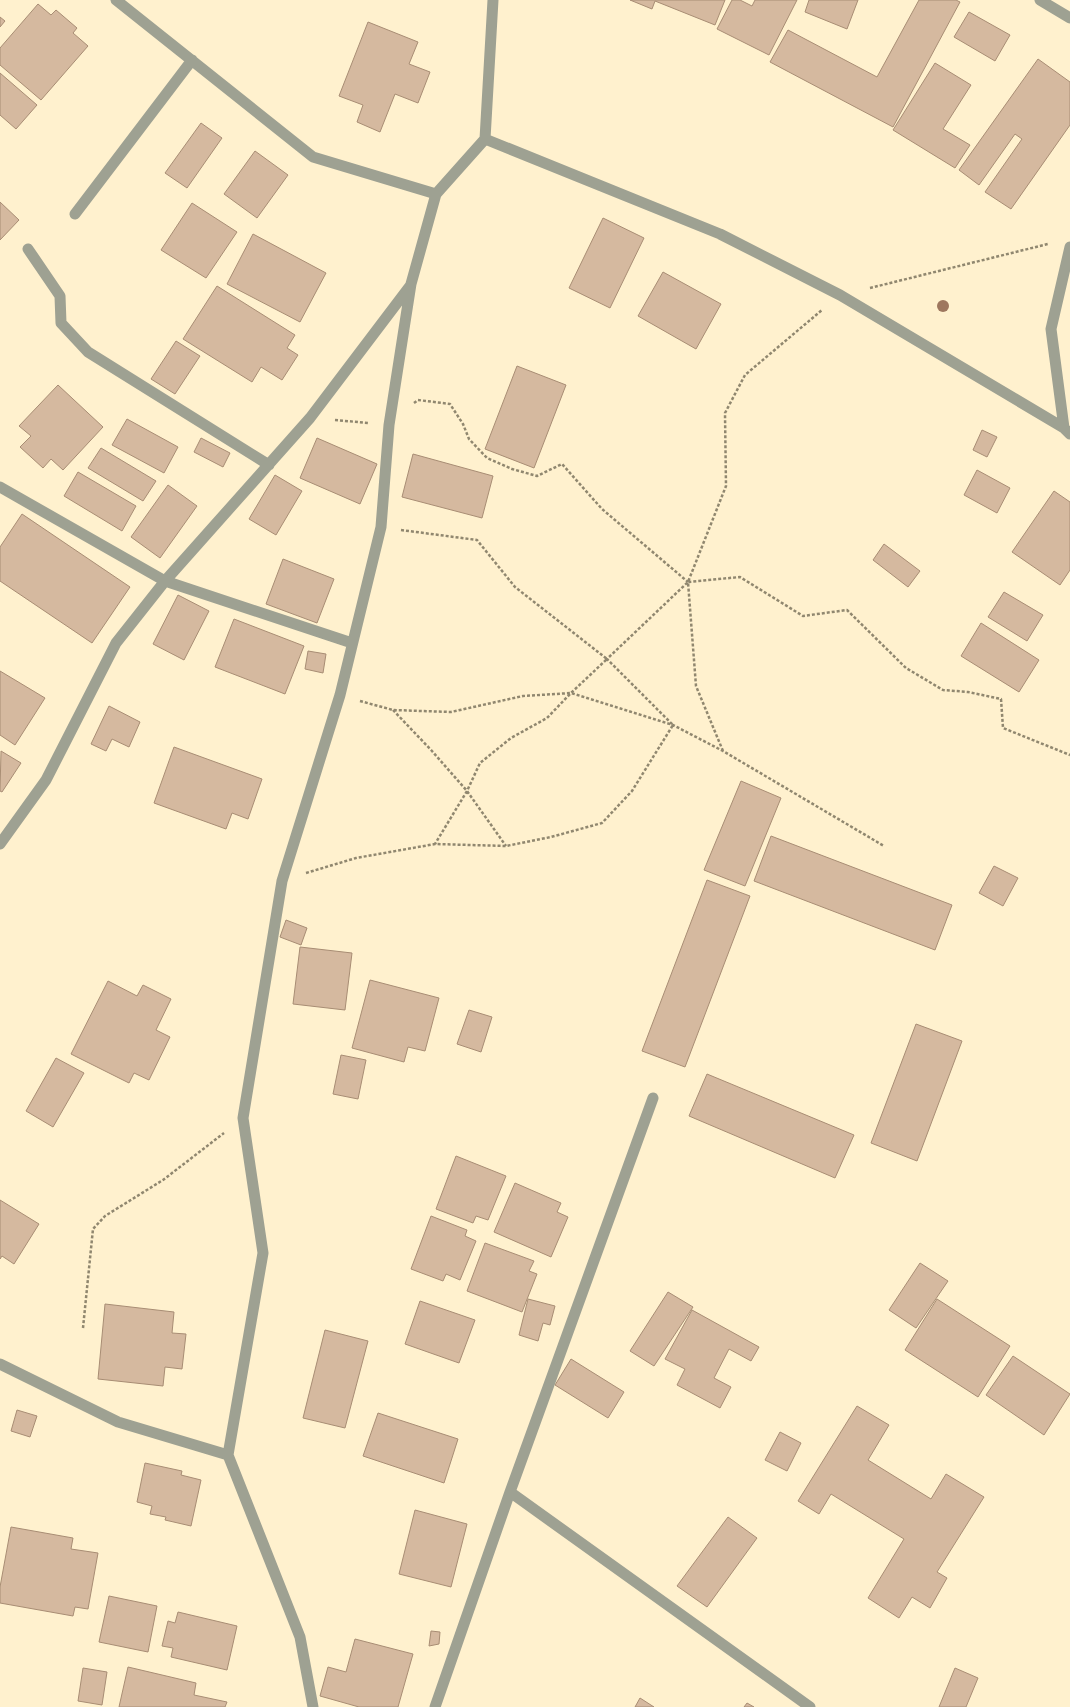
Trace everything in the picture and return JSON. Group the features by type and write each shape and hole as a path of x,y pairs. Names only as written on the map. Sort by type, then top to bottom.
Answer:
{"street":[{"path":"116,0 313,157 436,194"},
{"path":"313,1707 300,1636 228,1455 263,1253 243,1118 282,881 340,695 381,527 388,425 411,284 436,194 485,139 493,0"},
{"path":"1040,0 1070,18"},
{"path":"75,214 192,60"},
{"path":"485,139 720,234 840,295 1067,431"},
{"path":"1067,431 1051,329 1070,247"},
{"path":"28,249 60,296 61,323 88,352 269,465"},
{"path":"0,844 46,780 116,643 165,581 310,418 411,284"},
{"path":"0,487 165,581 352,643"},
{"path":"435,1707 510,1492 653,1098"},
{"path":"0,1364 118,1422 228,1455"},
{"path":"510,1492 810,1707"}],"path":[{"path":"435,844 467,791 480,763 511,738 547,718 571,693 688,582 726,486 725,413 745,375 840,295 1055,242"},
{"path":"310,418 388,425 418,400 450,404 463,424 469,440 487,458 512,469 537,476 562,464 602,509 688,582 696,686 723,751"},
{"path":"381,527 477,540 515,587 607,659 673,725"},
{"path":"688,582 740,577 803,616 847,610 906,668 943,690 968,692 1001,699 1004,728 1070,755"},
{"path":"340,695 393,710 452,712 523,696 571,693 673,725 723,751 884,846"},
{"path":"393,710 467,791 506,846"},
{"path":"282,881 356,858 435,844 506,846 551,837 602,823 632,791 673,725"},
{"path":"82,1328 93,1229 105,1216 163,1180 243,1118"}],"building":[{"path":"630,0 725,0 715,25 655,1 652,9"},
{"path":"732,0 740,0 752,6 755,0 797,0 769,55 717,29"},
{"path":"809,0 858,0 847,29 805,12"},
{"path":"919,0 956,0 960,2 893,127 770,62 788,30 877,77"},
{"path":"38,4 51,15 56,10 77,28 73,33 88,46 41,100 0,65 0,48"},
{"path":"969,12 1010,35 995,61 954,37"},
{"path":"0,17 5,21 0,27"},
{"path":"368,22 418,42 409,64 430,72 418,103 395,94 380,132 357,122 363,105 339,96"},
{"path":"1038,59 1070,82 1070,125 1011,209 985,192 1022,139 1015,134 979,185 959,170"},
{"path":"935,63 971,85 943,129 970,145 955,168 893,130"},
{"path":"0,73 37,105 16,129 0,115"},
{"path":"201,123 222,138 187,188 165,173"},
{"path":"255,151 288,175 257,218 224,194"},
{"path":"0,202 19,220 0,240"},
{"path":"192,203 237,232 206,278 161,250"},
{"path":"603,218 644,238 610,308 569,288"},
{"path":"253,234 326,273 300,322 227,284"},
{"path":"663,272 721,304 696,349 638,316"},
{"path":"217,286 295,335 287,348 298,355 282,380 261,367 252,382 183,339"},
{"path":"176,341 200,356 175,394 151,379"},
{"path":"517,366 566,385 534,468 485,449"},
{"path":"58,385 103,427 63,470 51,459 43,468 20,447 31,436 19,426"},
{"path":"127,419 178,447 164,473 112,445"},
{"path":"982,430 997,437 987,457 973,450"},
{"path":"201,438 230,453 223,467 194,452"},
{"path":"317,438 377,464 360,504 300,478"},
{"path":"101,448 156,481 143,501 88,468"},
{"path":"413,454 493,476 482,518 402,497"},
{"path":"977,470 1010,488 997,513 964,495"},
{"path":"78,472 136,506 122,531 64,496"},
{"path":"275,475 302,491 276,535 249,519"},
{"path":"168,485 197,506 160,558 131,537"},
{"path":"1054,491 1070,502 1070,570 1060,585 1012,552"},
{"path":"22,514 130,587 92,643 0,581 0,547"},
{"path":"884,544 920,571 908,587 873,560"},
{"path":"283,559 334,579 317,623 266,604"},
{"path":"1004,592 1043,615 1027,641 988,617"},
{"path":"178,595 209,611 184,660 153,644"},
{"path":"234,619 304,646 285,694 215,667"},
{"path":"981,623 1039,660 1019,692 961,656"},
{"path":"308,651 326,654 323,673 305,669"},
{"path":"0,671 45,698 15,745 0,735"},
{"path":"109,706 140,722 129,747 112,739 106,751 91,744"},
{"path":"174,747 262,779 248,819 232,813 226,829 154,803"},
{"path":"1,751 21,763 2,792 0,791"},
{"path":"741,781 781,798 745,886 704,870"},
{"path":"771,836 952,905 935,950 754,881"},
{"path":"994,866 1018,878 1003,906 979,893"},
{"path":"707,880 750,896 685,1067 642,1051"},
{"path":"286,920 307,928 301,945 280,937"},
{"path":"300,947 352,953 345,1010 293,1004"},
{"path":"370,980 439,998 425,1051 408,1047 404,1062 352,1048"},
{"path":"108,981 137,996 143,985 171,999 156,1030 170,1037 149,1080 134,1073 129,1083 71,1054"},
{"path":"469,1010 492,1017 481,1052 457,1044"},
{"path":"916,1024 962,1041 917,1161 871,1143"},
{"path":"341,1055 366,1060 358,1099 333,1094"},
{"path":"56,1058 84,1073 53,1127 26,1111"},
{"path":"707,1074 854,1135 835,1178 689,1116"},
{"path":"456,1156 506,1176 488,1220 476,1216 473,1223 436,1209"},
{"path":"515,1183 561,1203 557,1212 568,1217 551,1257 494,1232"},
{"path":"0,1200 39,1224 14,1264 2,1256 0,1259"},
{"path":"431,1216 467,1230 465,1236 476,1241 460,1280 446,1274 443,1281 411,1269"},
{"path":"485,1243 534,1261 529,1271 537,1274 522,1312 467,1291"},
{"path":"920,1263 948,1281 916,1328 889,1310"},
{"path":"668,1292 693,1307 654,1366 630,1351"},
{"path":"528,1299 555,1306 550,1325 543,1323 538,1341 519,1335"},
{"path":"937,1299 1010,1346 978,1397 905,1350"},
{"path":"420,1301 475,1320 459,1363 405,1344"},
{"path":"105,1304 174,1312 172,1333 186,1334 182,1369 165,1367 163,1386 98,1379"},
{"path":"692,1310 759,1347 751,1361 729,1349 714,1378 731,1387 720,1408 677,1385 685,1369 665,1359"},
{"path":"325,1330 368,1341 345,1428 303,1418"},
{"path":"1013,1356 1070,1394 1044,1435 986,1395"},
{"path":"571,1359 624,1392 608,1418 555,1385"},
{"path":"857,1406 889,1425 868,1460 931,1499 946,1474 984,1497 937,1572 947,1578 930,1608 912,1597 899,1618 868,1598 904,1539 831,1494 819,1514 798,1501"},
{"path":"17,1410 37,1416 30,1437 11,1431"},
{"path":"378,1413 458,1439 444,1483 363,1456"},
{"path":"780,1432 801,1443 787,1471 765,1460"},
{"path":"145,1463 182,1471 181,1475 201,1480 191,1526 165,1520 166,1517 150,1514 152,1506 137,1502"},
{"path":"415,1510 467,1524 451,1587 399,1574"},
{"path":"728,1517 757,1538 707,1607 677,1586"},
{"path":"11,1527 73,1538 71,1549 98,1553 88,1609 75,1607 73,1616 0,1603 0,1587"},
{"path":"109,1596 157,1606 148,1652 99,1642"},
{"path":"178,1612 237,1626 227,1670 171,1657 173,1648 162,1646 168,1621 175,1623"},
{"path":"431,1631 440,1632 439,1644 429,1646"},
{"path":"355,1639 413,1654 398,1707 359,1707 320,1696 328,1667 346,1672"},
{"path":"128,1667 196,1683 194,1695 227,1702 225,1707 119,1707"},
{"path":"83,1668 107,1672 102,1705 78,1701"},
{"path":"955,1668 978,1678 966,1707 939,1707"},
{"path":"640,1698 654,1707 635,1707"},
{"path":"747,1703 754,1707 744,1707"}]}
